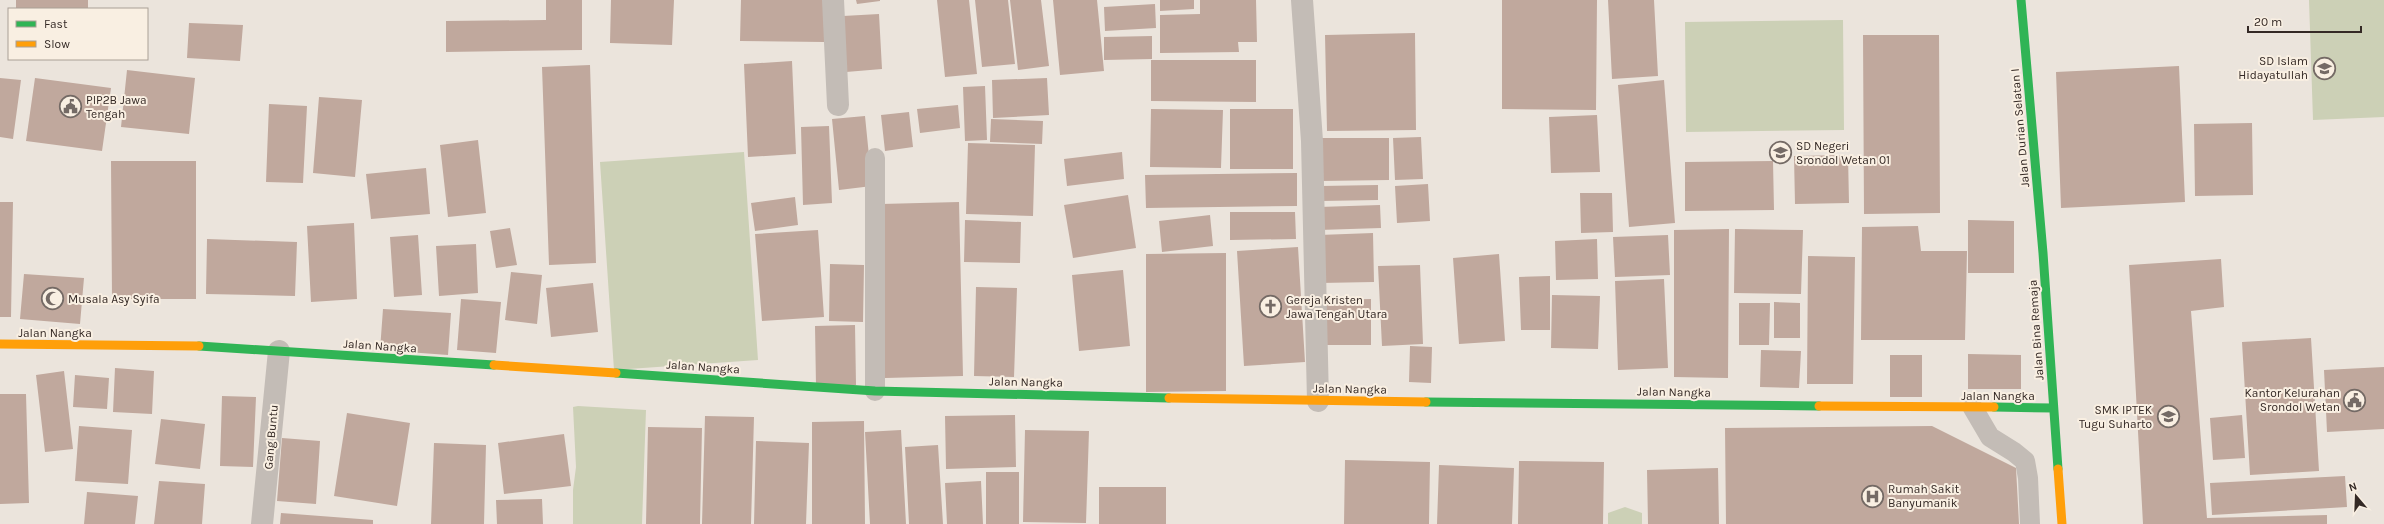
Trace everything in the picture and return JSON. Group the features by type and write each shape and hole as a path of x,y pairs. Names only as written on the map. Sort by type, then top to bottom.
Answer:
{"street":[{"path":"833,0 838,105"},
{"path":"1302,0 1312,140 1318,401"},
{"name":"Jalan Durian Selatan I","path":"2021,0 2043,253"},
{"name":"Jalan Bina Remaja","path":"2043,253 2062,524"},
{"name":"Jalan Nangka","path":"0,344 210,346 875,391 1318,401 2053,408"},
{"name":"Gang Buntu","path":"262,524 279,351"}],"lane":[{"path":"875,158 875,391"},
{"path":"1973,408 1990,437 2014,452 2024,461 2028,478 2030,524"}],"green space":[{"path":"2309,0 2384,0 2384,117 2313,120"},
{"path":"1843,20 1844,130 1686,132 1685,22"},
{"path":"744,152 758,360 614,370 600,162"},
{"path":"578,406 646,410 642,524 573,524 573,490 576,467 573,407"},
{"path":"1625,507 1642,513 1642,524 1608,524 1608,513"}],"building":[{"path":"16,0 88,0 88,8 16,8"},
{"path":"546,0 582,0 582,50 446,52 446,21 546,20"},
{"path":"611,0 674,0 672,45 610,43"},
{"path":"741,0 824,0 824,42 740,41"},
{"path":"856,0 880,0 880,1 857,4"},
{"path":"937,0 969,0 977,74 945,77"},
{"path":"975,0 1008,0 1015,64 982,67"},
{"path":"1010,0 1041,0 1049,66 1018,70"},
{"path":"1053,0 1097,0 1104,71 1060,75"},
{"path":"1160,0 1194,0 1194,9 1160,11"},
{"path":"1200,0 1256,0 1257,42 1238,42 1239,52 1160,53 1160,15 1200,14"},
{"path":"1502,0 1597,0 1596,110 1502,109"},
{"path":"1608,0 1654,0 1658,76 1612,79"},
{"path":"1155,4 1156,28 1105,31 1104,7"},
{"path":"879,14 882,69 846,72 843,16"},
{"path":"189,23 243,25 240,61 187,58"},
{"path":"1415,33 1416,130 1327,131 1325,35"},
{"path":"1863,35 1939,35 1940,213 1864,214"},
{"path":"1152,36 1152,59 1104,60 1104,37"},
{"path":"1151,60 1256,60 1256,102 1151,101"},
{"path":"792,61 796,154 748,157 744,64"},
{"path":"590,65 596,263 549,265 542,67"},
{"path":"2179,66 2185,202 2061,208 2056,72"},
{"path":"127,70 195,78 189,134 121,127"},
{"path":"0,78 21,80 13,139 0,137"},
{"path":"35,78 111,88 102,151 26,141"},
{"path":"1047,78 1049,115 993,118 992,80"},
{"path":"1664,80 1675,223 1629,227 1618,85"},
{"path":"985,86 987,140 965,141 963,87"},
{"path":"319,97 362,100 355,177 313,173"},
{"path":"269,104 307,106 303,183 266,182"},
{"path":"958,105 960,128 920,133 917,109"},
{"path":"1151,109 1223,110 1221,168 1150,167"},
{"path":"1230,109 1293,109 1293,169 1230,169"},
{"path":"909,112 913,147 885,151 881,115"},
{"path":"1597,115 1600,172 1551,173 1549,117"},
{"path":"865,116 872,186 839,190 832,119"},
{"path":"991,119 1043,121 1042,144 990,142"},
{"path":"2252,123 2253,195 2195,196 2194,124"},
{"path":"829,126 832,203 803,205 801,127"},
{"path":"1421,137 1423,179 1395,180 1393,138"},
{"path":"1321,138 1389,138 1389,180 1321,181"},
{"path":"478,140 486,213 448,217 440,145"},
{"path":"968,143 1035,145 1033,216 966,214"},
{"path":"1122,152 1124,179 1067,186 1064,159"},
{"path":"1848,155 1849,203 1795,204 1794,156"},
{"path":"111,161 196,161 196,299 112,299"},
{"path":"1773,161 1774,210 1685,211 1685,162"},
{"path":"426,168 430,214 371,219 366,174"},
{"path":"1297,173 1297,206 1146,208 1145,175"},
{"path":"1428,184 1430,221 1397,223 1395,186"},
{"path":"1378,185 1378,200 1321,201 1321,186"},
{"path":"1580,193 1612,193 1613,232 1581,233"},
{"path":"1128,195 1136,248 1073,258 1064,205"},
{"path":"795,197 798,225 755,231 751,203"},
{"path":"0,202 13,202 11,317 0,317"},
{"path":"959,202 963,376 885,378 881,204"},
{"path":"1380,205 1381,228 1319,230 1319,207"},
{"path":"1230,212 1295,212 1296,239 1230,240"},
{"path":"1210,215 1213,246 1162,252 1159,221"},
{"path":"965,220 1021,222 1020,263 964,262"},
{"path":"1968,220 2014,221 2014,273 1968,273"},
{"path":"354,223 357,299 311,302 307,226"},
{"path":"1918,226 1921,251 1967,251 1965,340 1861,340 1862,227"},
{"path":"510,228 517,265 496,268 490,231"},
{"path":"1729,229 1728,378 1674,377 1674,230"},
{"path":"1735,229 1803,230 1801,294 1734,293"},
{"path":"818,230 824,317 762,321 755,234"},
{"path":"1373,233 1374,282 1320,283 1319,235"},
{"path":"418,235 422,295 394,297 390,237"},
{"path":"1668,235 1670,275 1615,277 1613,237"},
{"path":"207,239 297,242 295,296 206,294"},
{"path":"1597,239 1598,279 1556,280 1555,241"},
{"path":"476,244 478,293 439,296 436,246"},
{"name":"Gereja Kristen Jawa Tengah Utara","path":"1298,247 1305,362 1244,366 1237,251"},
{"path":"1226,253 1226,391 1146,392 1146,254"},
{"path":"1499,254 1505,341 1459,344 1453,258"},
{"path":"1808,256 1855,257 1853,384 1807,384"},
{"name":"SMK IPTEK Tugu Suharto","path":"2221,259 2224,307 2191,311 2207,518 2327,515 2327,524 2143,524 2129,265"},
{"path":"830,264 864,265 863,322 829,321"},
{"path":"1420,265 1423,344 1382,346 1378,266"},
{"path":"1123,270 1130,346 1079,351 1072,275"},
{"path":"511,272 542,275 537,324 505,320"},
{"name":"Musala Asy Syifa","path":"24,274 84,278 80,324 20,319"},
{"path":"1550,276 1550,330 1521,330 1519,277"},
{"path":"1664,279 1668,368 1618,370 1615,281"},
{"path":"593,283 598,332 551,337 546,288"},
{"path":"976,287 1017,288 1014,377 974,376"},
{"path":"1552,295 1600,296 1598,349 1551,348"},
{"path":"461,299 501,302 496,353 457,350"},
{"path":"1371,299 1371,345 1321,345 1322,300"},
{"path":"1774,302 1800,303 1800,338 1774,338"},
{"path":"1739,303 1770,303 1769,345 1739,345"},
{"path":"383,309 451,313 448,355 380,350"},
{"path":"855,325 856,385 816,386 815,326"},
{"path":"2311,338 2319,471 2250,475 2242,342"},
{"path":"1410,346 1432,347 1431,383 1409,382"},
{"path":"1761,350 1801,351 1799,388 1760,387"},
{"path":"1968,354 2021,355 2021,389 1968,389"},
{"path":"1890,355 1922,355 1922,397 1890,397"},
{"name":"Kantor Kelurahan Srondol Wetan","path":"2384,367 2384,429 2327,432 2324,370"},
{"path":"115,368 154,371 152,414 113,412"},
{"path":"64,371 73,449 45,452 36,375"},
{"path":"75,375 109,378 107,409 73,407"},
{"path":"0,394 26,394 29,503 0,504"},
{"path":"222,396 256,397 253,467 220,466"},
{"path":"347,413 410,423 397,506 334,496"},
{"path":"1015,415 1016,467 946,469 945,416"},
{"path":"2242,415 2245,458 2213,460 2210,418"},
{"path":"705,416 754,417 751,524 702,524"},
{"path":"161,419 205,424 200,469 155,464"},
{"path":"864,421 865,524 812,524 812,422"},
{"path":"79,426 132,430 128,484 75,481"},
{"name":"Rumah Sakit Banyumanik","path":"1932,426 2016,468 2019,524 1726,524 1725,428"},
{"path":"648,427 702,428 700,524 646,524"},
{"path":"901,430 906,524 870,524 865,432"},
{"path":"1025,430 1089,431 1086,523 1023,522"},
{"path":"564,434 571,486 504,494 498,443"},
{"path":"282,438 320,441 316,504 277,501"},
{"path":"756,441 809,443 806,524 754,524"},
{"path":"434,443 486,445 484,524 431,524"},
{"path":"938,445 943,524 909,524 905,447"},
{"path":"1345,460 1430,462 1429,524 1344,524"},
{"path":"1519,461 1604,462 1603,524 1518,524"},
{"path":"1439,465 1514,468 1512,524 1437,524"},
{"path":"1718,468 1719,524 1648,524 1647,470"},
{"path":"986,472 1019,472 1019,524 986,524"},
{"path":"2345,476 2347,507 2212,515 2210,483"},
{"path":"159,481 205,484 202,524 154,524"},
{"path":"981,481 983,524 947,524 945,483"},
{"path":"1099,487 1166,487 1166,524 1099,524"},
{"path":"87,492 138,496 135,524 84,524"},
{"path":"542,499 543,524 497,524 496,500"},
{"path":"281,513 373,520 373,524 280,524"}],"traffic: fast":[{"path":"2021,0 2043,253 2058,469"},
{"path":"199,346 494,365"},
{"path":"616,373 875,391 1169,398"},
{"path":"1426,402 1819,406"},
{"path":"1994,407 2053,408"}],"traffic: slow":[{"path":"0,344 199,346"},
{"path":"494,365 616,373"},
{"path":"1169,398 1426,402"},
{"path":"1819,406 1994,407"},
{"path":"2058,469 2062,524"}],"place":[{"name":"SD Islam Hidayatullah","path":"2324,68"},
{"name":"PIP2B Jawa Tengah","path":"70,107"},
{"name":"SD Negeri Srondol Wetan 01","path":"1781,153"},
{"name":"Musala Asy Syifa","path":"52,299"},
{"name":"Gereja Kristen Jawa Tengah Utara","path":"1271,307"},
{"name":"Kantor Kelurahan Srondol Wetan","path":"2355,400"},
{"name":"SMK IPTEK Tugu Suharto","path":"2168,417"},
{"name":"Rumah Sakit Banyumanik","path":"1872,496"}]}
